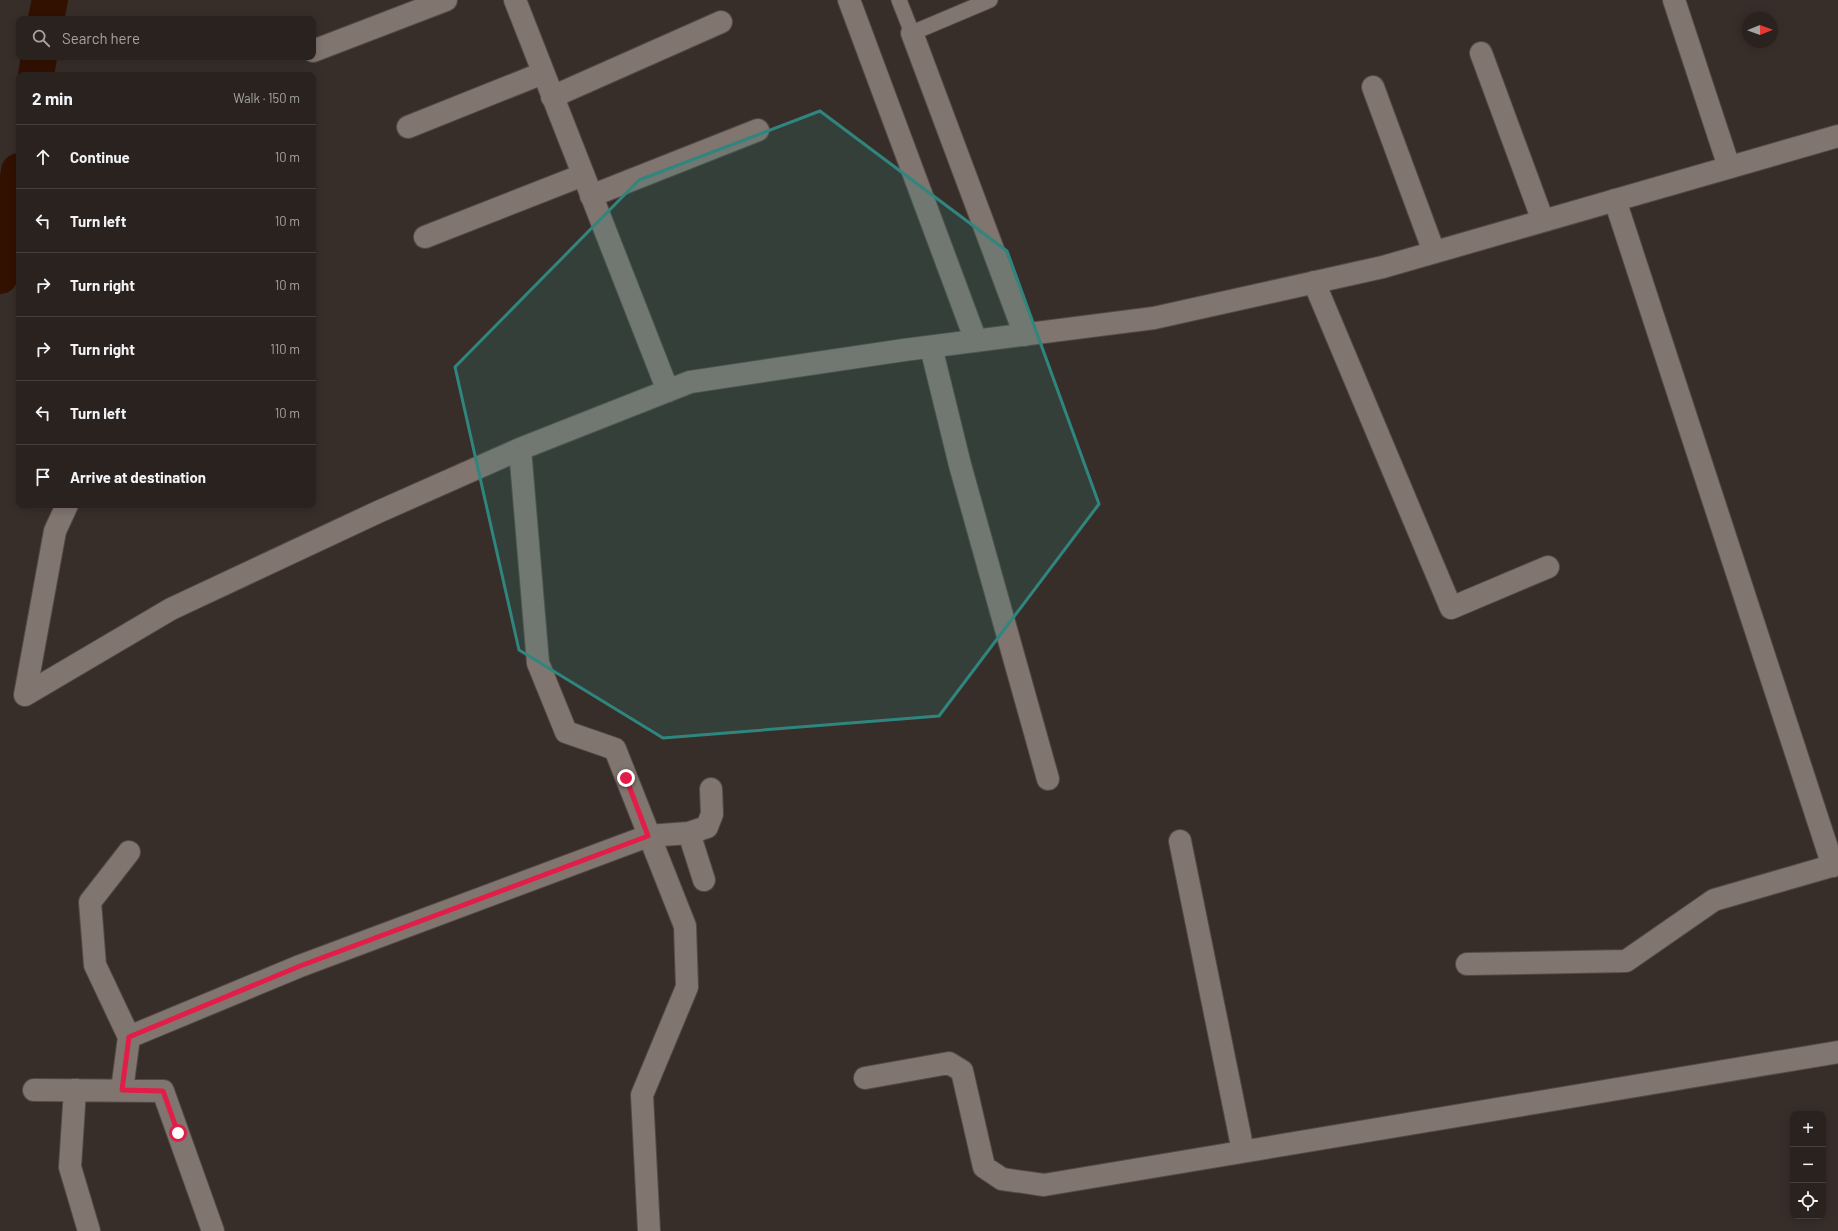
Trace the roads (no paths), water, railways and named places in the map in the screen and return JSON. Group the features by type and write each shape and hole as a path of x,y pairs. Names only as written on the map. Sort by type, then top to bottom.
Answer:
{"street":[{"path":"316,50 446,0"},
{"path":"515,0 668,391"},
{"path":"849,0 976,341"},
{"path":"1674,0 1729,167"},
{"path":"552,97 721,22"},
{"path":"912,33 1025,334"},
{"path":"1481,53 1542,221"},
{"path":"408,127 543,73"},
{"path":"1373,87 1434,252"},
{"path":"591,196 758,130"},
{"path":"65,508 55,531 25,695 171,609 378,512 520,449 690,382 1025,334 1154,318 1383,267 1838,136"},
{"path":"425,237 583,175"},
{"path":"1467,964 1626,961 1714,900 1835,865 1615,200"},
{"path":"1314,282 1451,608 1548,567"},
{"path":"931,347 960,465 1048,779"},
{"path":"520,449 538,663 566,732 615,749 648,836 685,926 687,987 642,1095 649,1231"},
{"path":"129,1037 300,966 648,836 689,833 707,827 712,814 711,789"},
{"path":"689,833 704,880"},
{"path":"1180,841 1243,1151"},
{"path":"122,1090 129,1037 95,965 90,902 129,852"},
{"path":"865,1078 949,1063 962,1071 984,1167 1002,1179 1044,1185 1838,1052"},
{"path":"34,1090 163,1091 213,1231"},
{"path":"75,1090 70,1167 89,1231"}],"lane":[{"path":"899,0 912,33 990,0"}],"waterway":[{"path":"47,16 50,0"},
{"path":"36,72 38,60"},
{"path":"0,276 16,188"}]}
